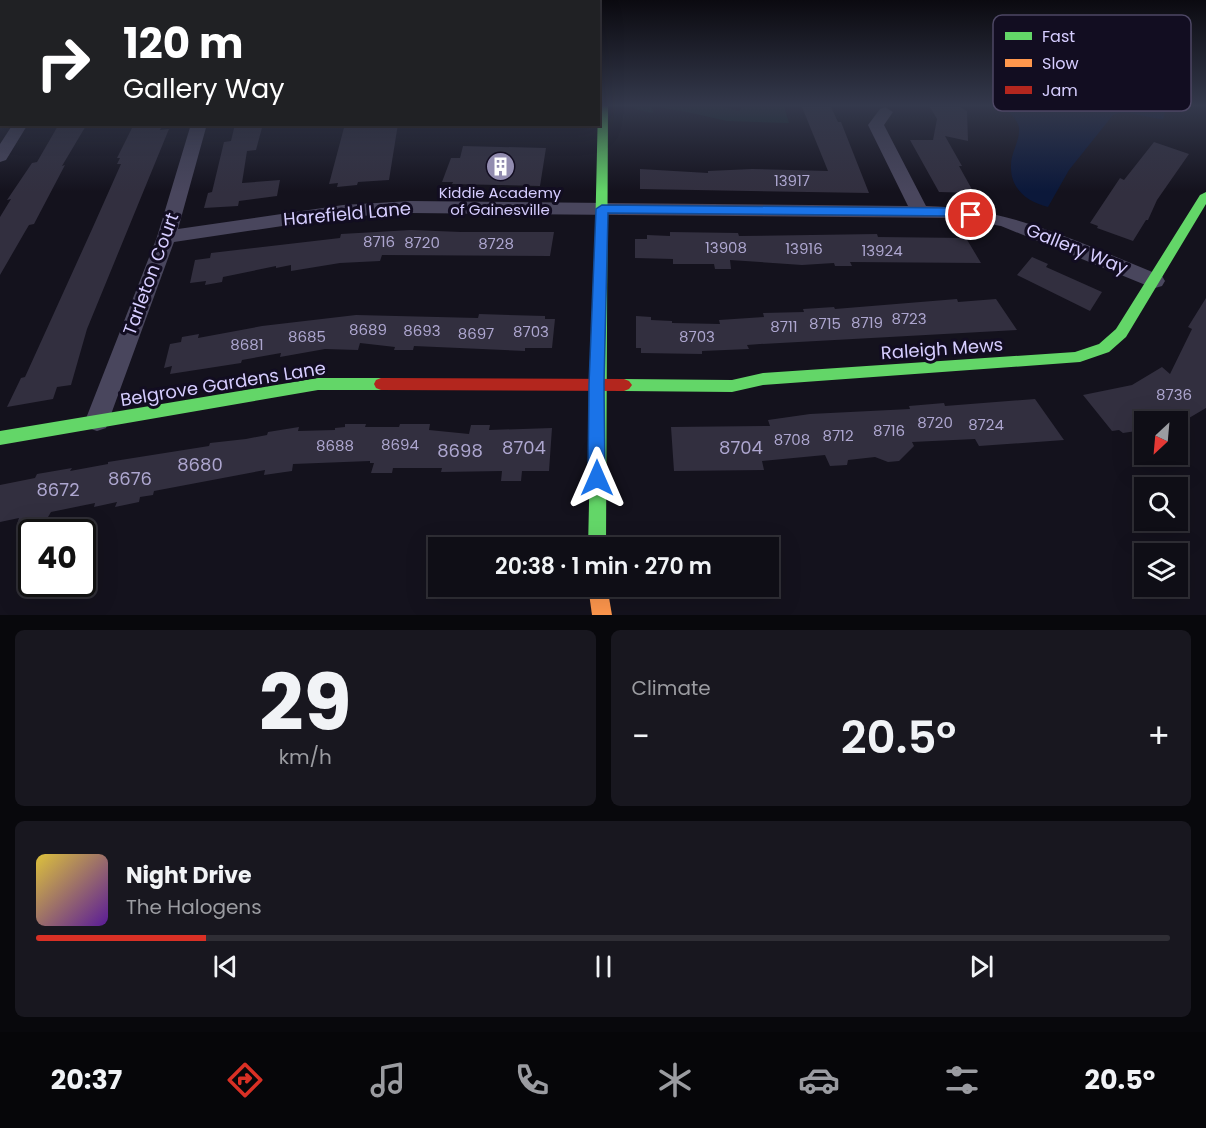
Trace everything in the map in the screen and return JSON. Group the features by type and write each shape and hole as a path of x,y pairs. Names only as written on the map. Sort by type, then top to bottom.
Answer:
{"street":[{"path":"0,157 14,135"},
{"name":"Tarleton Court","path":"97,421 166,237 197,135"},
{"path":"597,537 597,384 603,135"},
{"path":"881,135 920,212"},
{"name":"Raleigh Mews","path":"597,384 732,386 763,379 1075,358 1104,348 1121,333 1206,195"},
{"name":"Harefield Lane","path":"166,237 343,211 410,207 602,209"},
{"name":"Gallery Way","path":"602,209 954,212 1005,221 1155,280"},
{"name":"Belgrove Gardens Lane","path":"0,438 97,421 143,416 318,384 597,384"},
{"path":"599,597 602,615"}],"water":[{"path":"1018,135 1097,135 1069,170 1048,207 1027,198 1013,181 1011,160"}],"building":[{"path":"53,135 81,135 62,166 65,165 34,224 29,225 0,275 0,217 11,199 7,200 32,163 37,162"},
{"path":"129,135 167,135 87,329 71,385 57,387 53,399 7,407 21,378 25,377 121,164 117,164 120,158 117,158"},
{"path":"232,135 260,135 256,150 247,151 242,183 280,180 277,196 239,201 238,206 204,208 208,193 212,192 224,142 231,141"},
{"path":"342,135 396,135 389,180 358,182 357,185 337,187 338,183 329,184"},
{"path":"813,135 846,135 869,193 640,189 640,169 708,173 708,171 752,169 828,171"},
{"path":"934,135 968,135 968,141 945,136 974,193 939,192 910,140 933,140"},
{"path":"1154,142 1189,154 1157,200 1148,220 1133,241 1097,228 1098,226 1090,223 1120,178 1124,180"},
{"name":"Kiddie Academy of Gainesville","path":"463,146 546,148 540,186 442,182 451,158 460,158"},
{"path":"411,230 554,232 550,256 382,255 380,261 340,263 291,271 291,265 276,268 276,266 223,277 222,282 205,285 206,281 190,283 195,260 210,258 211,253 340,238 341,234"},
{"path":"670,232 738,233 739,236 877,234 878,237 966,238 981,263 850,262 852,266 835,266 834,263 802,265 730,260 731,269 715,269 714,264 673,264 673,259 635,258 635,239 647,239 647,235 670,236"},
{"path":"1032,257 1048,264 1046,267 1102,292 1090,311 1017,275"},
{"path":"1206,298 1206,408 1189,418 1188,411 1134,411 1134,431 1123,433 1119,430 1112,431 1083,395 1132,385 1162,367 1170,374 1192,329 1188,327"},
{"path":"957,299 958,302 996,299 1017,330 760,344 747,345 749,349 702,351 702,354 641,353 641,348 636,348 636,316 651,317 651,320 672,321 672,323 720,324 719,320 764,317 763,313 804,312 803,309 834,307 835,309"},
{"path":"479,314 545,316 545,319 555,319 552,348 525,348 525,351 414,346 413,350 394,350 395,347 360,343 358,350 325,349 280,357 281,353 242,360 241,363 170,374 172,366 164,368 170,344 181,342 182,337 199,334 198,338 262,326 356,315 478,318"},
{"path":"1035,399 1064,440 979,446 975,439 912,442 914,446 899,461 888,462 875,457 848,460 847,465 830,466 825,455 762,461 764,470 674,471 671,427 770,426 768,420 810,414 910,409 909,406 944,403 945,406"},
{"path":"345,424 366,424 365,427 399,427 400,424 430,424 429,430 469,434 471,425 490,425 489,430 552,428 549,471 522,471 521,481 501,481 502,471 441,472 442,468 393,468 392,473 371,473 374,463 370,461 293,464 292,471 264,475 265,470 154,491 153,495 140,497 139,502 115,507 117,502 94,507 95,503 51,512 48,517 39,519 19,518 0,522 0,485 35,478 37,474 72,468 70,471 108,464 108,462 209,446 210,443 267,435 268,432 299,427 298,431 335,430 335,428 345,427"}],"traffic: fast":[{"path":"597,537 603,135"},
{"path":"624,385 732,386 763,379 1075,358 1104,348 1121,333 1206,195"},
{"path":"0,438 318,384 381,384"}],"traffic: slow":[{"path":"599,597 602,615"}],"traffic: jam":[{"path":"381,384 624,385"}],"place":[{"name":"Kiddie Academy of Gainesville","path":"500,166"}],"route":[{"path":"597,478 602,209 954,212 971,215"}]}
